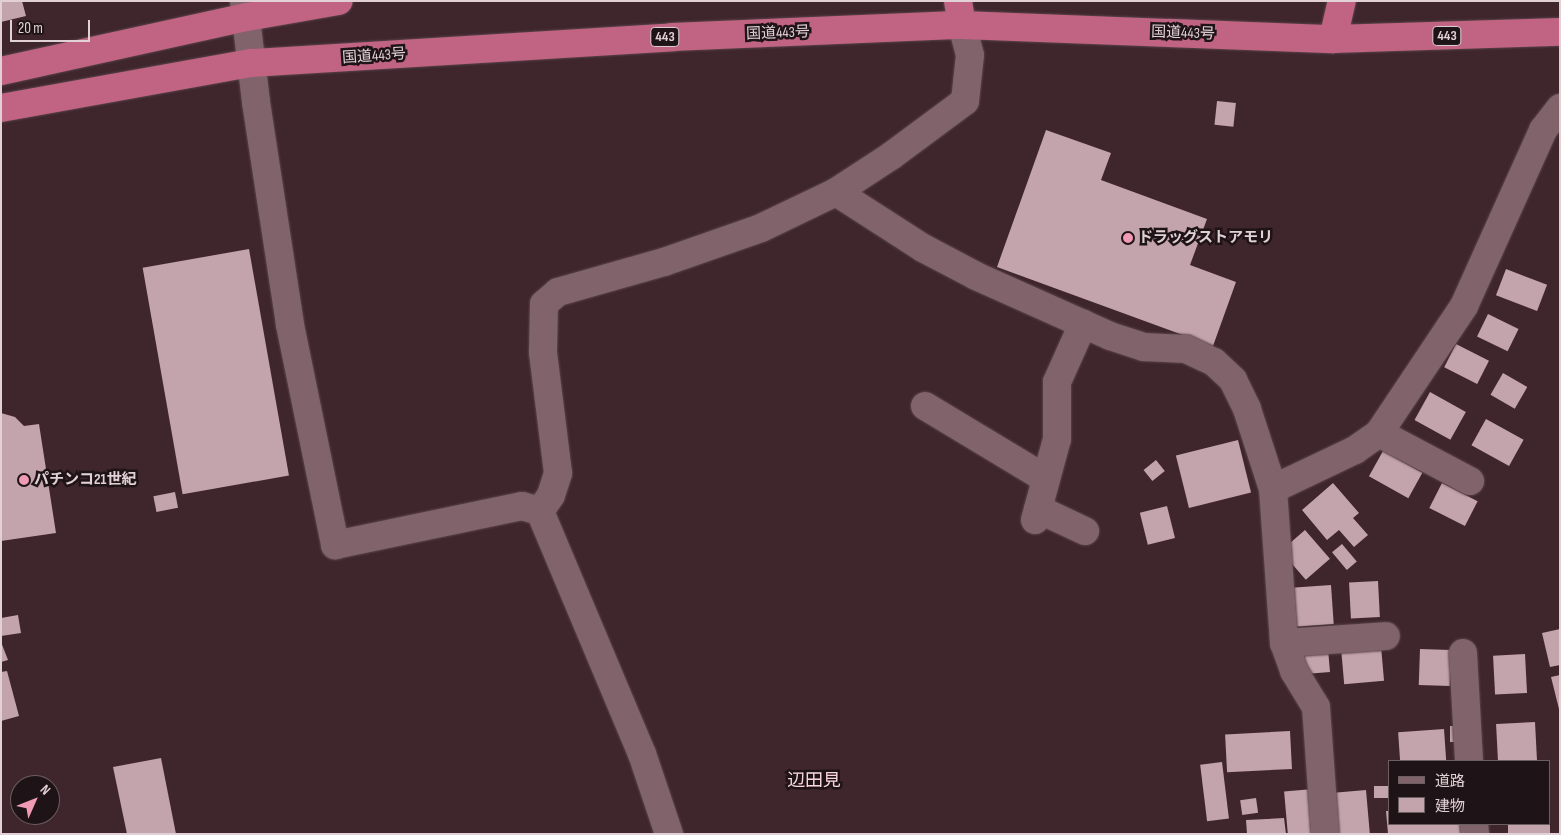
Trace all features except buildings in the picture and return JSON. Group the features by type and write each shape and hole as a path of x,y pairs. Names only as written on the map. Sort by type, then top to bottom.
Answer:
{"highway":[{"path":"1,71 245,9 339,1"},
{"path":"1327,1 1333,39"},
{"path":"1333,39 1342,1"},
{"name":"国道443号","path":"1,108 252,63 672,37 960,13 1333,39 1560,32"}],"street":[{"path":"245,9 290,325 335,545 522,506 540,511"},
{"path":"540,511 551,495 558,473 543,352 542,320 544,304 550,296 682,256 760,228 836,192 949,116 965,101 970,56 960,13"},
{"path":"1274,489 1355,450 1379,433 1464,306 1543,130 1560,108"},
{"path":"836,192 923,248 976,276 1083,324 1144,347 1186,349 1214,362 1233,380 1247,409 1274,489 1284,643 1294,670 1316,707 1325,834"},
{"path":"1083,324 1057,382 1057,438 1036,515 1085,531"},
{"path":"925,406 1046,479"},
{"path":"1379,433 1470,481"},
{"path":"540,511 638,745 669,834"},
{"path":"1284,643 1386,636"},
{"path":"1463,653 1469,760"}],"place":[{"name":"ドラッグストアモリ","path":"1128,238"},
{"name":"パチンコ21世紀","path":"24,480"}],"district":[{"name":"辺田見","path":"814,781"}]}
